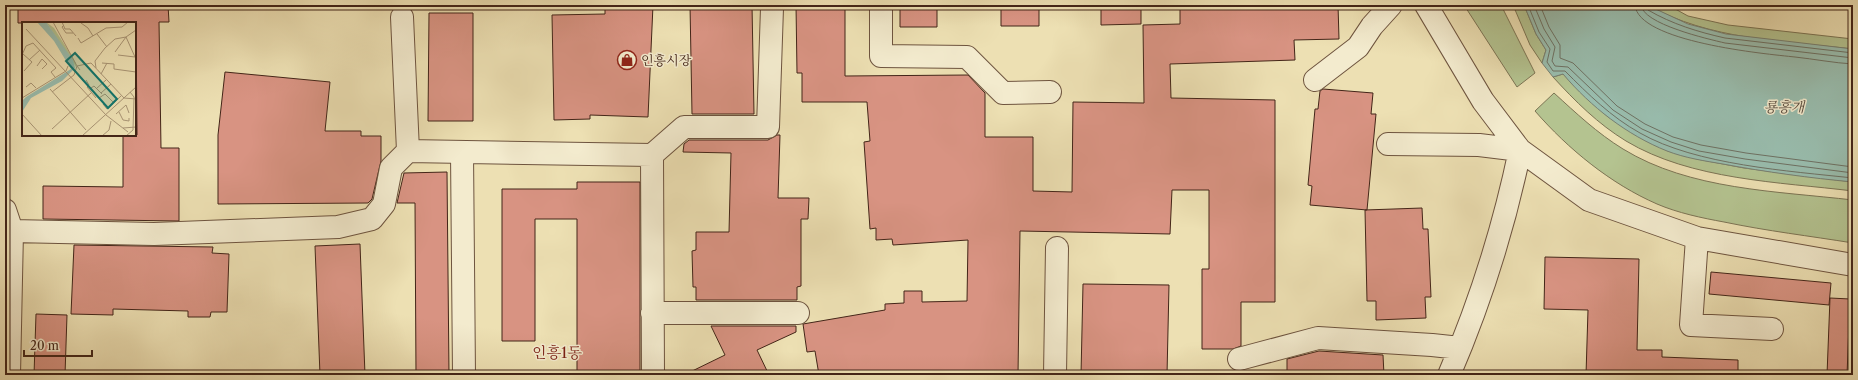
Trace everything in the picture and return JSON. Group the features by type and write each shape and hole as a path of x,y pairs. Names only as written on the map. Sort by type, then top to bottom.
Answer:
{"street":[{"path":"882,5 881,56 967,57 1003,93 1050,92"},
{"path":"1315,80 1358,47 1372,26 1391,5"},
{"path":"1426,5 1482,101 1520,150 1589,200 1697,238 1853,265"},
{"path":"12,231 154,234 338,227 372,219 384,204 391,168 408,151 652,155 684,127 768,127 772,8"},
{"path":"402,16 408,151"},
{"path":"1388,144 1479,146 1520,150"},
{"path":"1449,375 1497,242 1510,196 1520,150"},
{"path":"462,152 464,375"},
{"path":"652,155 653,375"},
{"path":"5,210 12,231 9,375"},
{"path":"1697,238 1691,325 1772,329"},
{"path":"1055,375 1057,248"},
{"path":"652,313 798,313"},
{"path":"1239,359 1318,338 1460,348"}],"green space":[{"path":"1464,5 1501,5 1535,73 1517,87"},
{"path":"1513,5 1524,5 1536,34 1546,50 1542,63 1530,45"},
{"path":"1647,5 1668,5 1688,16 1728,25 1853,39 1853,49 1774,41 1721,32 1696,26 1671,17"},
{"path":"1563,74 1608,117 1668,151 1697,159 1744,168 1853,182 1853,191 1766,182 1707,172 1678,164 1651,154 1626,141 1587,112 1553,77"},
{"path":"1554,93 1613,143 1649,163 1676,173 1705,181 1764,191 1853,200 1853,243 1756,228 1699,217 1665,207 1640,196 1607,176 1576,152 1535,111"}],"water":[{"name":"룡흥개","path":"1524,5 1647,5 1688,24 1726,34 1853,49 1853,182 1804,177 1695,159 1667,151 1638,137 1610,119 1598,109 1585,98 1563,74 1553,77 1542,63 1546,50 1536,34"}],"building":[{"path":"18,5 168,5 169,22 159,22 161,148 179,148 179,221 43,219 43,186 123,187 123,136 137,135 136,22 18,23"},
{"path":"605,5 653,5 648,117 590,115 590,119 554,120 552,15 605,14"},
{"path":"690,5 752,5 754,114 692,114"},
{"path":"796,5 845,5 845,76 968,75 985,93 985,137 1033,137 1033,191 1072,192 1073,102 1144,103 1143,25 1180,24 1180,5 1338,5 1339,39 1294,40 1295,60 1170,64 1171,98 1275,100 1275,302 1241,302 1241,346 1233,349 1202,349 1202,269 1209,269 1209,190 1172,190 1170,234 1020,231 1018,375 819,375 815,351 807,352 803,324 885,310 885,304 904,303 904,291 922,291 922,302 967,301 968,240 893,245 892,239 876,240 876,228 870,229 864,142 870,141 867,102 802,102 802,73 797,73"},
{"path":"900,5 937,5 937,27 900,27"},
{"path":"1001,5 1039,5 1039,26 1001,26"},
{"path":"1101,5 1141,5 1141,24 1101,25"},
{"path":"429,13 473,13 473,121 428,121"},
{"path":"225,72 330,82 325,131 361,131 361,136 381,136 381,161 372,199 368,203 218,204 218,135"},
{"path":"1323,89 1373,93 1371,114 1376,114 1367,210 1310,205 1312,186 1308,185 1315,109 1318,109 1320,91"},
{"path":"780,135 778,198 809,198 808,219 801,219 801,286 797,287 797,300 696,300 696,287 693,287 692,251 696,250 696,232 729,232 731,153 683,152 684,144 689,140 768,140"},
{"path":"447,172 449,375 416,375 415,203 397,203 404,173"},
{"path":"577,182 640,182 640,375 577,375 577,219 535,219 535,341 502,341 502,189 577,189"},
{"path":"1422,208 1423,229 1428,229 1431,297 1425,297 1426,318 1376,320 1376,301 1367,301 1365,210"},
{"path":"360,244 365,375 320,375 315,246"},
{"path":"74,245 213,247 212,253 229,254 227,312 211,312 210,317 188,317 188,311 113,309 113,315 71,314"},
{"path":"1545,257 1639,259 1637,350 1662,350 1662,357 1738,360 1738,375 1586,375 1588,310 1544,309"},
{"path":"1711,272 1831,283 1829,305 1709,294"},
{"path":"1083,284 1169,285 1167,375 1081,375"},
{"path":"1830,298 1850,299 1847,375 1827,375"},
{"path":"36,314 67,315 65,375 34,375"},
{"path":"711,326 796,326 796,332 757,350 769,375 684,375 725,355"},
{"path":"1319,351 1383,355 1384,375 1287,375 1287,359"}],"place":[{"name":"인흥시장","path":"627,60"}],"district":[{"name":"인흥1동","path":"557,353"}]}
